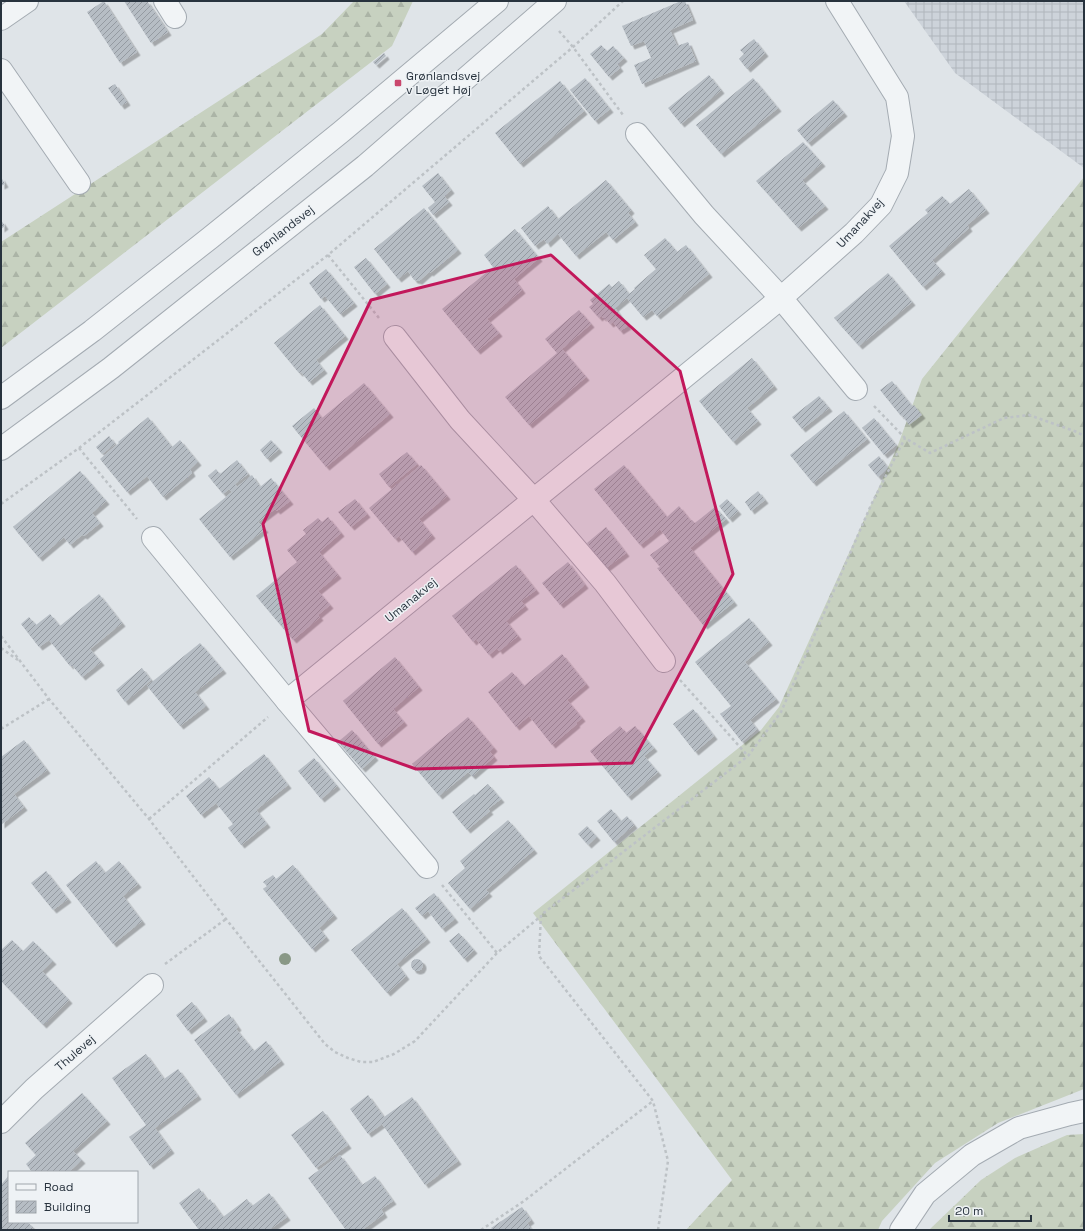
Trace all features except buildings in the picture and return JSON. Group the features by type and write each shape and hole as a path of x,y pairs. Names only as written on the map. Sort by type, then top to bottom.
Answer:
{"street":[{"path":"1,20 27,1"},
{"path":"1,398 92,331 210,238 341,132 497,1"},
{"name":"Grønlandsvej","path":"1,449 111,368 359,171 555,1"},
{"name":"Umanakvej","path":"287,701 780,298 854,233 881,205 897,173 903,136 897,97 837,1"},
{"path":"1,70 79,183"},
{"path":"637,134 704,215 780,298 856,389"},
{"path":"395,337 460,420 534,500 618,600 664,661"},
{"path":"153,538 287,701 427,867"},
{"name":"Thulevej","path":"1,1122 34,1089 152,986"},
{"path":"901,1230 925,1194 972,1155 1019,1128 1084,1111"}],"path":[{"path":"1,504 79,448 328,255 573,47 623,1"},
{"path":"558,29 637,134"},
{"path":"328,255 395,337"},
{"path":"856,389 905,438 930,453 1004,418 1029,415 1078,432 1084,436"},
{"path":"1,636 49,699 149,819 324,1044 335,1052 348,1058 361,1062 373,1062 394,1054 415,1042 497,953 541,915 748,756 781,712 871,505 905,438"},
{"path":"79,448 153,538"},
{"path":"1,648 20,662"},
{"path":"664,661 748,756"},
{"path":"1,729 49,699"},
{"path":"149,819 287,701"},
{"path":"427,867 497,953"},
{"path":"541,915 539,956 653,1101 668,1161 658,1230"},
{"path":"152,986 159,969 226,919"},
{"path":"481,1230 524,1201 653,1101"}],"highlighted area":[{"path":"551,255 680,371 733,574 632,763 416,769 309,731 263,524 371,300"}],"shaded area":[{"path":"904,1 1084,1 1084,168 955,73"}],"green space":[{"path":"354,1 413,1 392,46 1,348 1,242 322,34"},
{"path":"1084,177 1084,1089 998,1123 935,1163 882,1221 878,1230 686,1230 732,1180 533,913 761,730 779,707 898,445 922,379"},
{"path":"1084,1134 1084,1230 929,1230 981,1180 1015,1158 1067,1135"}],"place":[{"name":"Grønlandsvej v Løget Høj","path":"398,83"}]}
